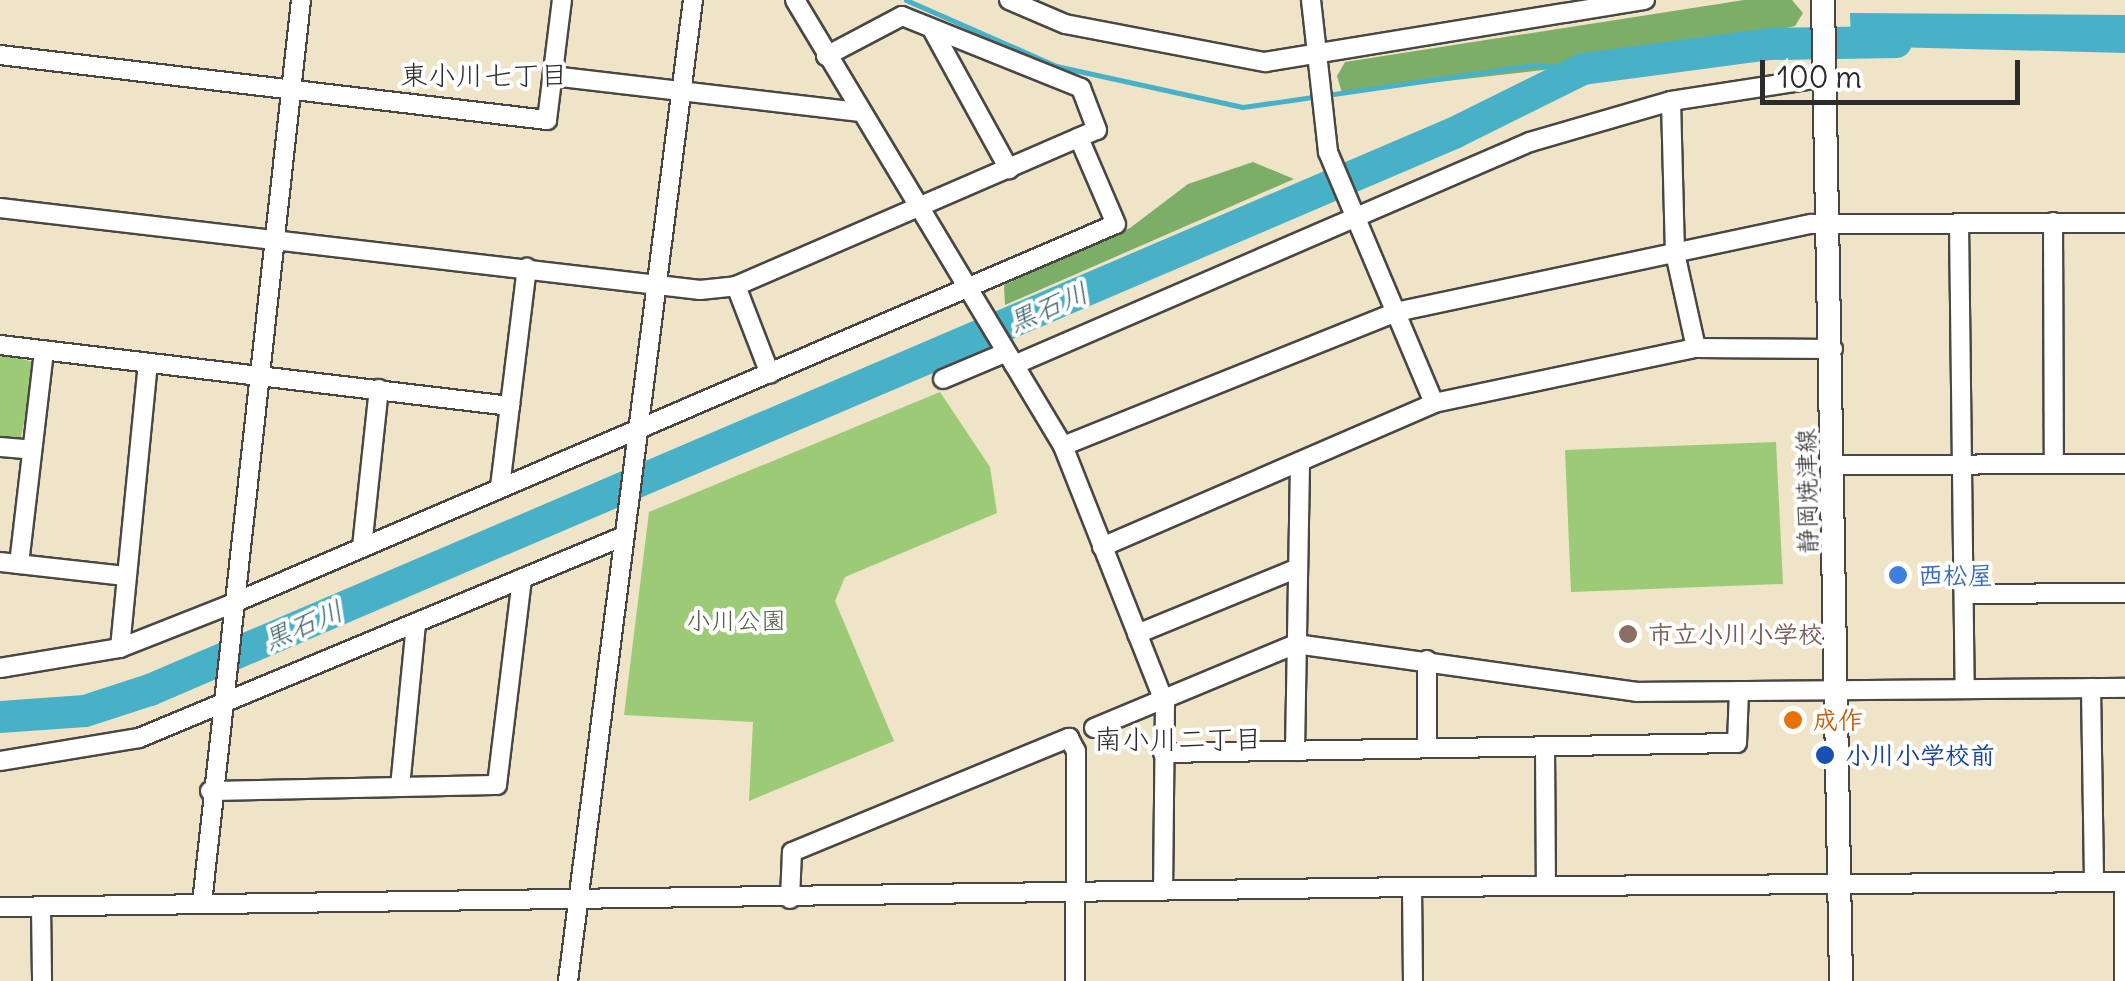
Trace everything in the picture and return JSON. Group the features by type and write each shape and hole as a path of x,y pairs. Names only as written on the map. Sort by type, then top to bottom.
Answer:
{"main road":[{"name":"静岡焼津線","path":"1823,2 1831,224 1841,981"}],"street":[{"path":"202,903 216,709 260,375 301,0"},
{"path":"0,55 548,120 562,1 542,0"},
{"path":"568,981 694,0"},
{"path":"795,0 858,112 1063,446 1165,704 1163,890"},
{"path":"1009,0 1184,52 1317,69 1645,0"},
{"path":"1311,0 1328,152 1434,403"},
{"path":"0,208 656,284 736,286 1097,130 1081,88 902,16 826,56"},
{"path":"933,30 1009,169"},
{"path":"553,76 858,112"},
{"path":"944,379 1358,218 1530,142 1671,101 1826,78"},
{"path":"1671,101 1676,253 1696,348"},
{"path":"0,668 120,648 229,610 500,488 638,438 770,374 972,294 1116,224 1079,138"},
{"path":"2053,222 2054,464"},
{"path":"1959,223 1966,686"},
{"path":"1063,446 1396,312 1676,253 1831,224 2125,223"},
{"path":"500,488 527,268"},
{"path":"736,286 770,374"},
{"path":"0,345 510,406"},
{"path":"1102,547 1300,465 1434,403 1696,348 1833,349"},
{"path":"44,350 32,450 10,563 125,576"},
{"path":"120,648 148,364"},
{"path":"362,547 379,389"},
{"path":"0,446 32,450"},
{"path":"1835,465 2125,464"},
{"path":"1295,751 1300,465"},
{"path":"0,761 139,738 624,536"},
{"path":"1137,634 1298,568"},
{"path":"210,791 497,785 522,579"},
{"path":"1965,594 2125,593"},
{"path":"400,787 416,623"},
{"path":"1094,728 1165,704 1296,644 1637,692 1966,686 2125,688"},
{"path":"1427,660 1427,748"},
{"path":"2091,688 2094,882"},
{"path":"1163,753 1737,743 1739,691"},
{"path":"790,899 792,852 1068,738 1077,889 1075,981"},
{"path":"1545,748 1546,885"},
{"path":"0,907 790,899 1077,889 2125,882 2124,981"},
{"path":"1412,887 1413,981"},
{"path":"42,906 42,981"}],"green space":[{"path":"1744,0 1792,0 1803,13 1795,26 1668,56 1342,93 1337,76 1345,62"},
{"path":"1253,162 1294,179 1005,305 1004,285 1130,228 1188,184"},
{"path":"0,352 36,363 20,442 0,440"},
{"name":"小川公園","path":"940,392 990,467 997,513 845,577 835,601 894,741 749,801 753,722 624,715 649,512"},
{"path":"1776,442 1783,584 1571,592 1565,450"}],"water":[{"path":"1850,13 2125,15 2125,53 1851,46"}],"waterway":[{"path":"906,0 1056,66 1243,107 1533,65 1583,69"},
{"name":"黒石川","path":"0,717 85,711 150,690 1454,133 1583,69 1770,44 1896,42"}],"place":[{"name":"西松屋","path":"1898,575"},
{"name":"市立小川小学校","path":"1628,634"},
{"name":"成作","path":"1793,720"},
{"name":"小川小学校前","path":"1825,755"}],"district":[{"name":"東小川七丁目","path":"484,75"},
{"name":"南小川二丁目","path":"1178,739"}]}
